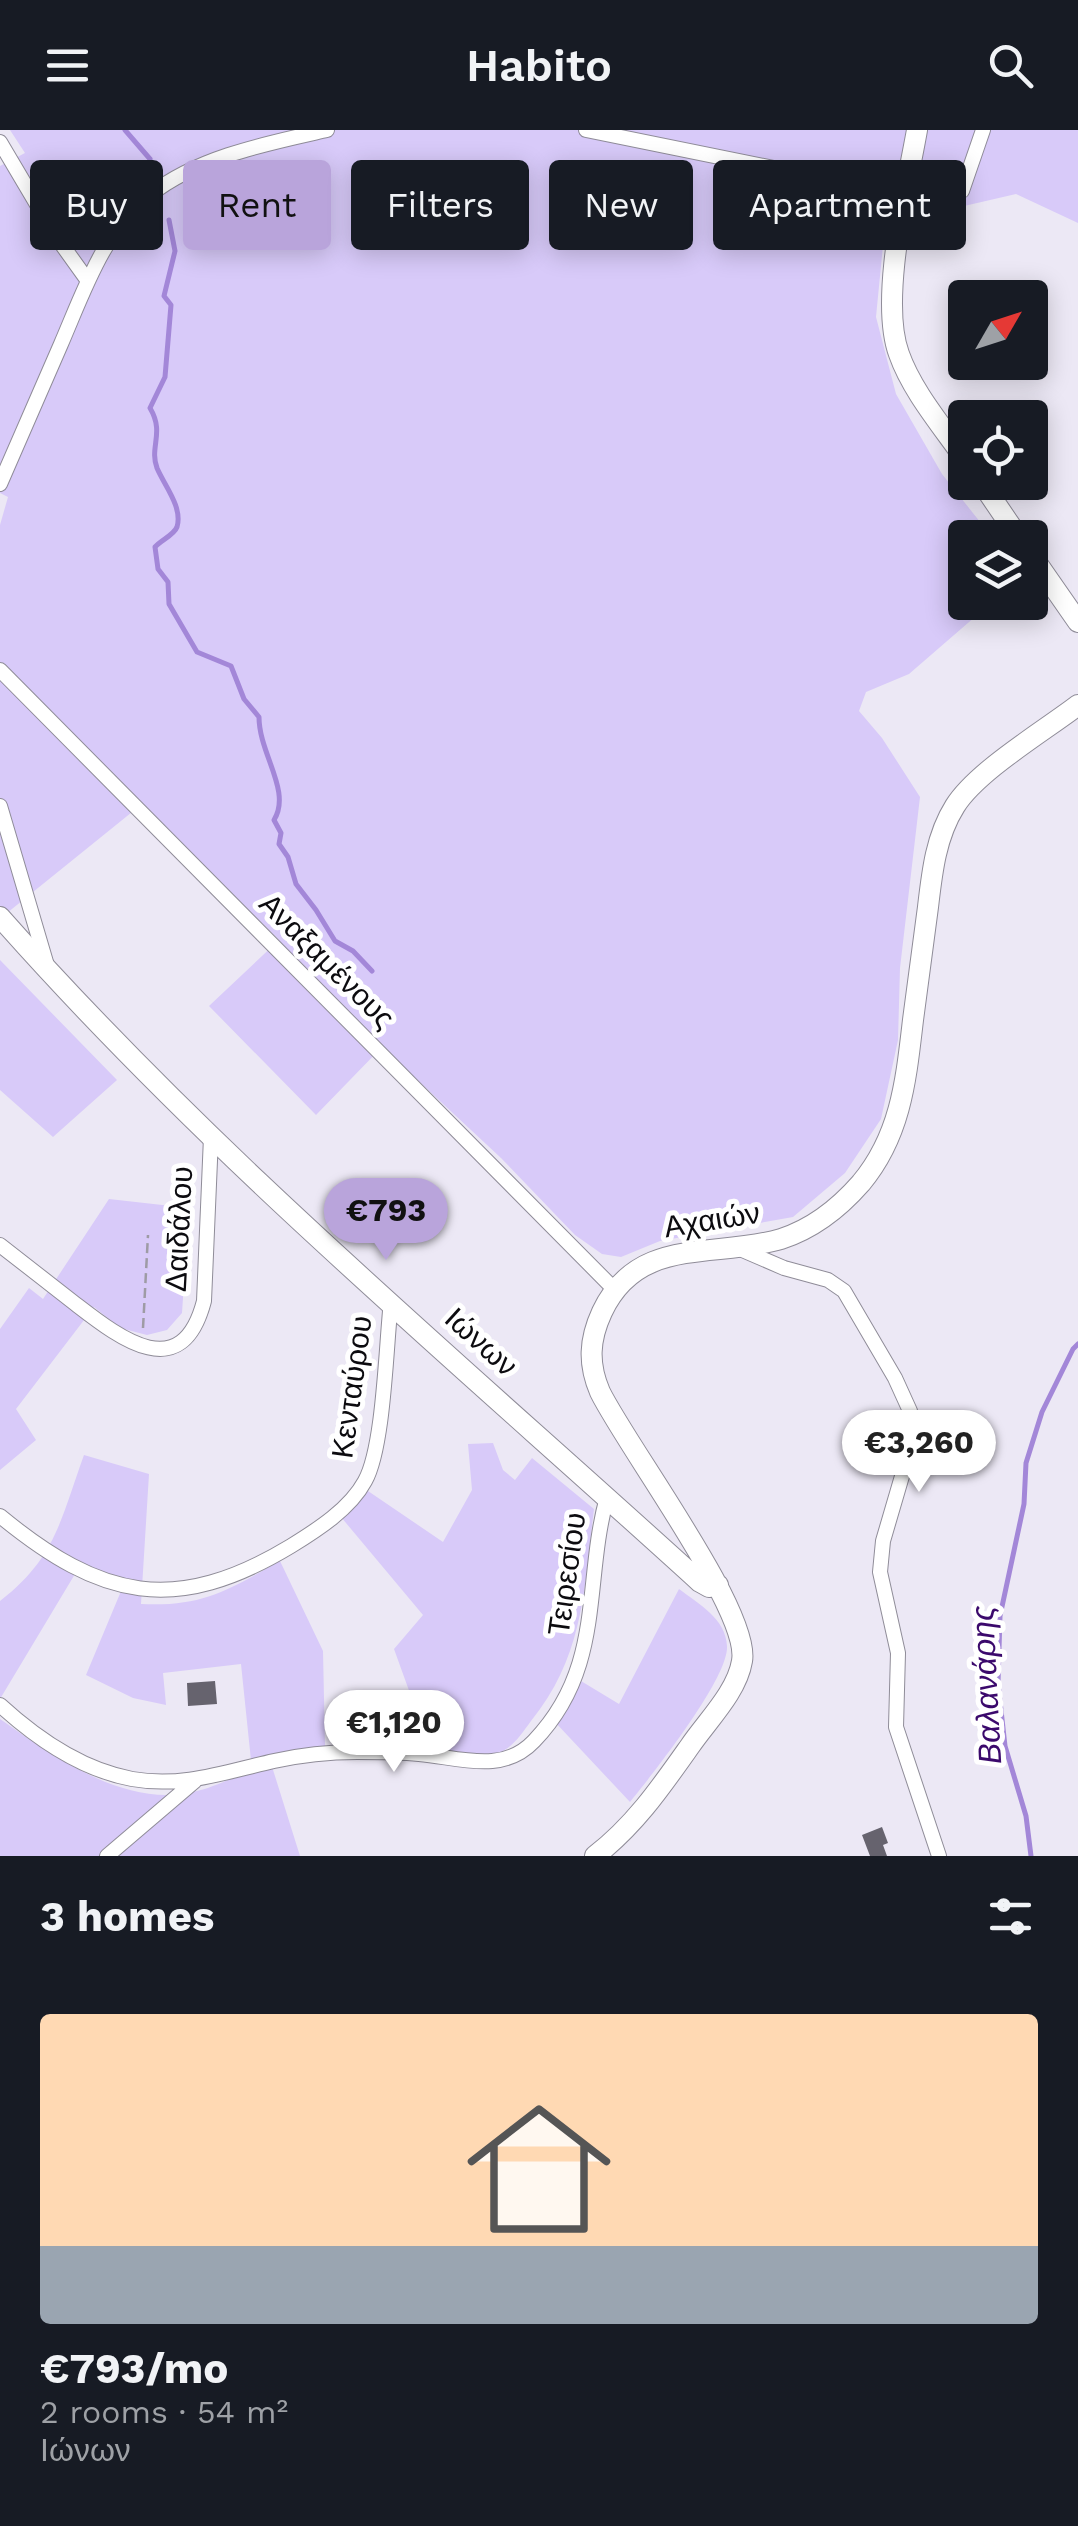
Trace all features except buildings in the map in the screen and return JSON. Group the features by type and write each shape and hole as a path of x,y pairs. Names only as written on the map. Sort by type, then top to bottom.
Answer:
{"street":[{"path":"0,484 88,281 122,223 159,188 289,134 327,130"},
{"path":"586,130 734,160"},
{"path":"912,160 917,130"},
{"path":"966,179 983,130"},
{"path":"0,142 55,235 88,281"},
{"path":"899,250 894,338 907,371 948,433"},
{"path":"1048,579 1078,622"},
{"name":"Αναξαμένους","path":"0,670 615,1290"},
{"name":"Αχαιών","path":"595,1856 649,1804 739,1674 743,1659 742,1637 718,1585 613,1417 593,1374 591,1349 595,1328 615,1290 628,1275 653,1260 784,1238 816,1222 849,1196 880,1156 902,1104 932,878 943,830 971,787 1078,705"},
{"path":"0,806 49,972"},
{"name":"Ιώνων","path":"0,916 49,972 211,1137 700,1582 718,1585"},
{"name":"Δαιδάλου","path":"134,1345 158,1350 172,1345 185,1336 200,1316 206,1288 211,1137"},
{"path":"0,1245 112,1333 134,1345"},
{"path":"736,1248 784,1268 828,1280 844,1291 910,1411 912,1442 882,1540 880,1572 898,1654 896,1726 939,1856"},
{"name":"Κενταύρου","path":"0,1516 84,1573 132,1588 186,1588 268,1559 305,1537 344,1506 367,1477 376,1448 391,1301"},
{"name":"Τειρεσίου","path":"0,1705 53,1745 94,1767 142,1780 196,1780 272,1761 330,1754 408,1753 486,1762 503,1760 524,1749 543,1730 581,1658 590,1630 596,1542 606,1497"},
{"path":"107,1856 196,1780"}],"path":[{"path":"134,1345 143,1330 148,1235"}],"shaded area":[{"path":"10,130 1078,130 1078,223 1016,194 966,206 966,160 713,160 713,250 883,250 876,317 896,394 948,482 948,500 963,500 979,520 948,520 948,620 971,620 909,674 866,692 859,711 882,738 920,797 900,968 898,1040 881,1119 845,1173 793,1217 660,1241 621,1257 602,1254 575,1235 501,1158 382,1047 316,1115 209,1006 279,940 142,804 7,913 0,906 0,525 8,497 0,493 0,166 25,153"},
{"path":"0,960 117,1080 53,1137 0,1090"},
{"path":"109,1199 189,1208 182,1313 167,1330 147,1335 120,1328 94,1307 16,1409 36,1440 0,1470 0,1329 29,1288 43,1299"},
{"path":"493,1443 503,1470 515,1480 532,1458 594,1509 579,1621 562,1672 549,1697 514,1742 504,1751 476,1755 429,1746 394,1649 423,1615 341,1517 368,1491 443,1542 472,1490 468,1444"},
{"path":"84,1455 149,1474 141,1604 199,1599 280,1561 323,1651 325,1746 269,1757 300,1856 0,1856 0,1719 66,1763 141,1793 193,1792 252,1770 241,1664 163,1673 166,1705 133,1698 86,1675 124,1584 81,1564 0,1699 0,1601 45,1553"},
{"path":"679,1589 710,1613 722,1628 727,1646 724,1661 688,1726 630,1802 554,1721 576,1678 619,1704"}],"waterway":[{"path":"125,130 150,159"},
{"path":"169,220 175,251 164,296 171,305 165,377 150,408 156,425 157,468 178,519 175,530 155,547 158,569 168,582 169,604 197,652 231,666 244,699 259,717 277,784 279,809 274,820 281,833 279,844 288,857 296,884 335,941 353,951 372,971"},
{"name":"Βαλανάρης","path":"1031,1856 1026,1816 1005,1746 998,1683 1000,1616 1024,1504 1026,1463 1042,1412 1078,1344"}]}
